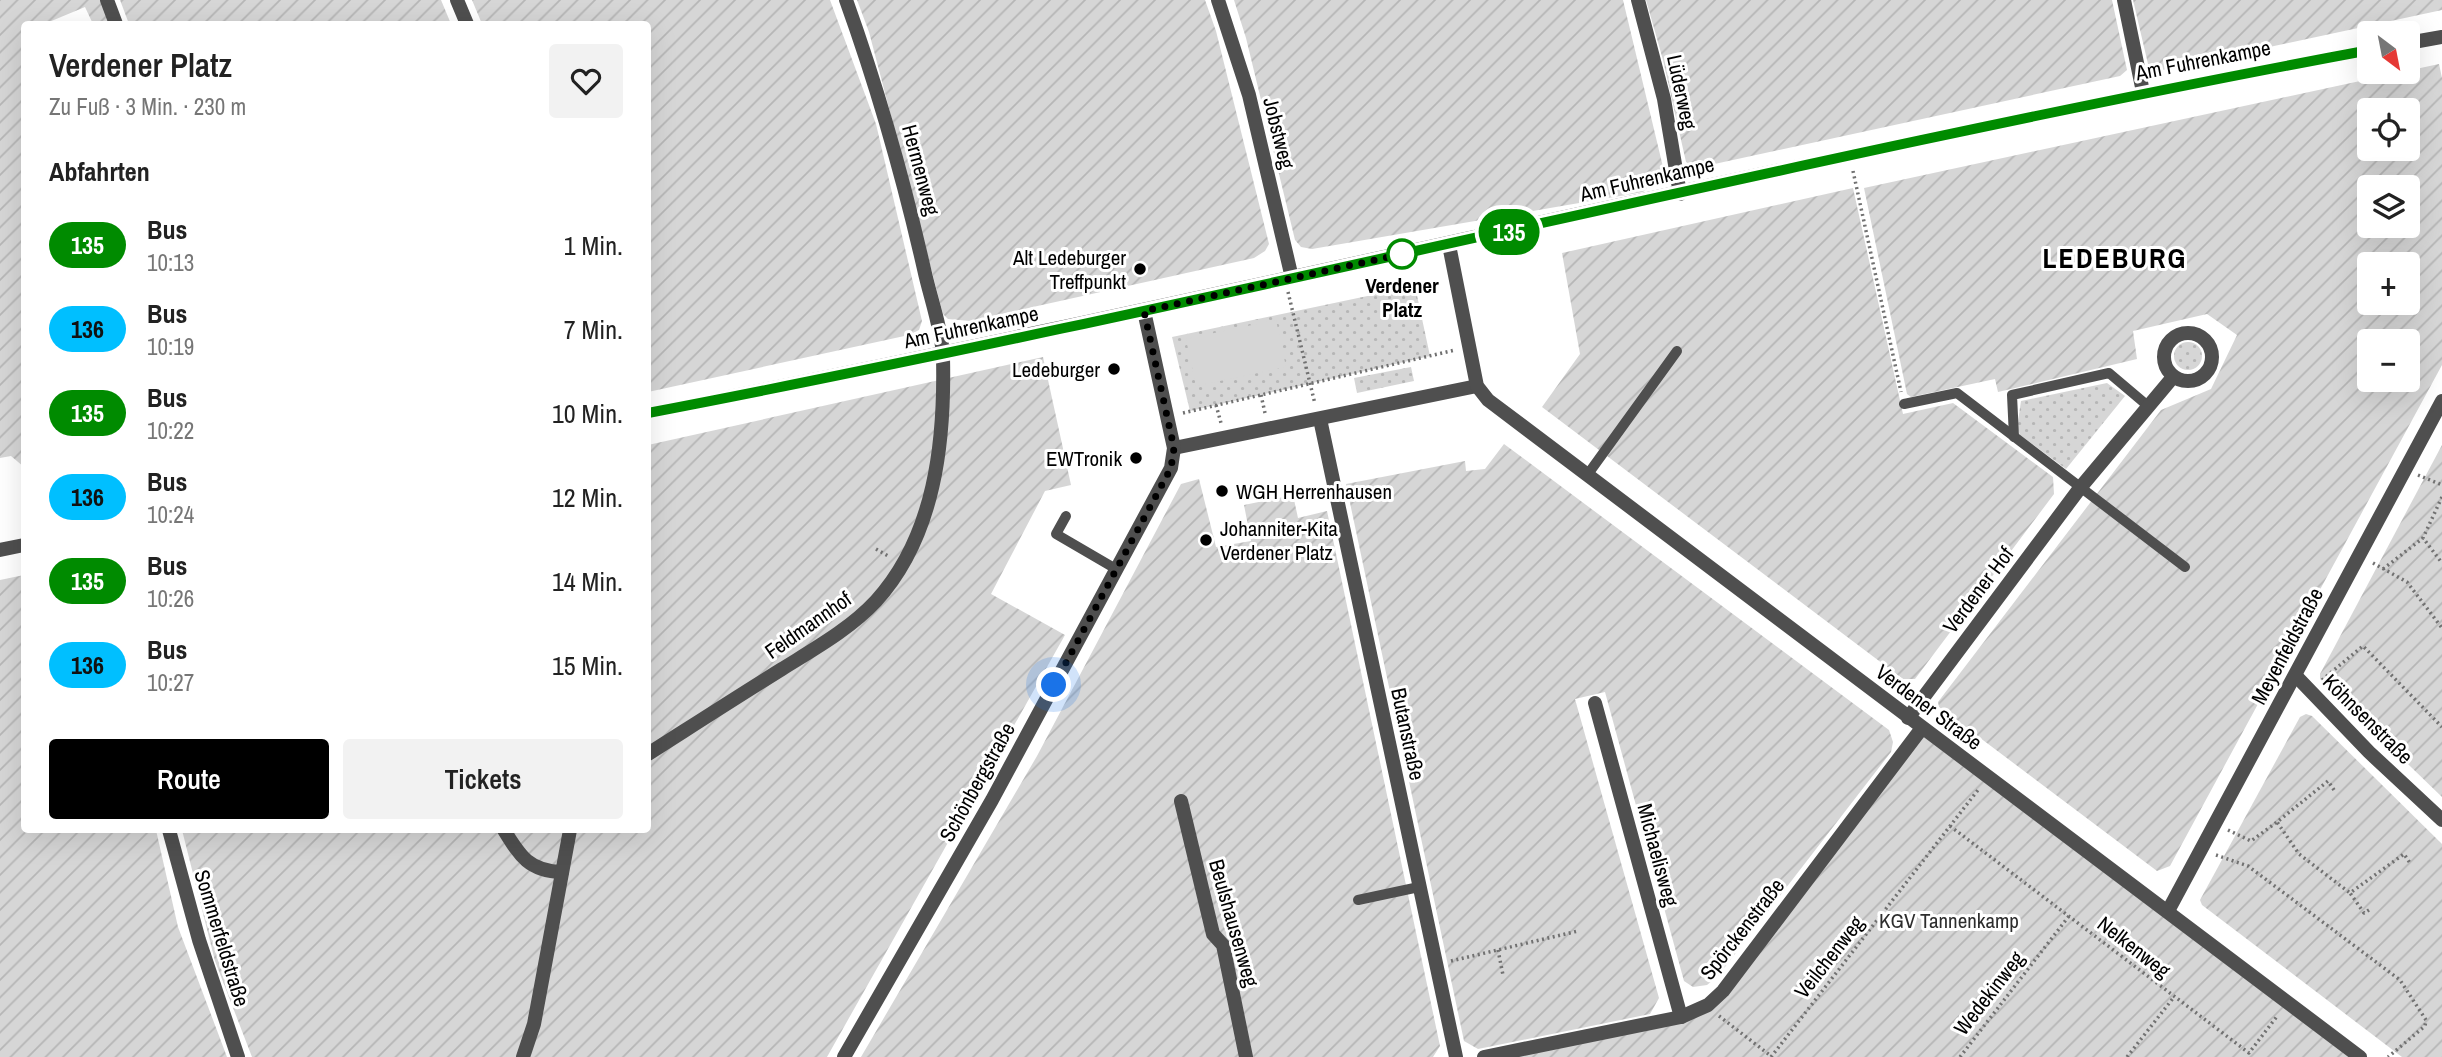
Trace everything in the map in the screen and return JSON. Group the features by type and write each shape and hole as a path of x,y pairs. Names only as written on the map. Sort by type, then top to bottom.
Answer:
{"street":[{"path":"107,0 115,21"},
{"path":"457,0 466,21"},
{"name":"Hermenweg","path":"846,0 901,166 943,355"},
{"name":"Jobstweg","path":"1218,0 1249,95 1288,278"},
{"name":"Lüderweg","path":"1638,0 1664,99 1680,194"},
{"path":"2124,0 2143,93"},
{"path":"2420,41 2442,37"},
{"name":"Am Fuhrenkampe","path":"651,412 943,355 2143,93 2357,52"},
{"path":"1144,311 1174,448 1477,386 1450,245"},
{"name":"Feldmannhof","path":"651,752 849,625 875,602 903,568 920,530 932,492 940,441 943,355"},
{"name":"Verdener Hof","path":"1908,718 2080,488 2173,377"},
{"name":"Verdener Straße","path":"1477,386 1488,400 2360,1057"},
{"name":"Meyenfeldstraße","path":"2168,911 2442,401"},
{"name":"Butanstraße","path":"1319,419 1456,1057"},
{"name":"Schönbergstraße","path":"844,1057 992,800 1171,468 1174,448"},
{"path":"0,550 21,546"},
{"name":"Köhnsenstraße","path":"2295,676 2369,752 2442,820"},
{"name":"Michaelisweg","path":"1595,703 1681,1017"},
{"name":"Spörckenstraße","path":"1484,1057 1681,1017 1708,1005 1723,991 1922,728"},
{"name":"Beulshausenweg","path":"1181,801 1213,934 1223,945 1246,1057"},
{"name":"Sommerfeldstraße","path":"170,833 199,940 238,1057"},
{"path":"506,833 528,863 543,871 562,872"},
{"path":"523,1057 534,1024 569,833"}],"lane":[{"path":"1588,474 1677,351"},
{"path":"2014,437 2012,395 2109,373 2148,406"},
{"path":"1904,404 1957,393 2185,567"},
{"path":"1066,516 1056,534 1116,569"},
{"path":"1358,900 1419,887"}],"path":[{"path":"1850,156 1904,404"},
{"path":"1288,278 1319,419"},
{"path":"1167,416 1469,347"},
{"path":"2405,470 2442,485"},
{"path":"2383,569 2423,538 2442,496"},
{"path":"2423,538 2442,563"},
{"path":"2360,556 2407,582 2442,628"},
{"path":"2309,690 2363,646 2442,727"},
{"name":"Veilchenweg","path":"1772,1057 1988,777"},
{"path":"2215,825 2251,841 2328,781 2334,790"},
{"path":"2277,822 2291,838 2299,854 2350,893 2364,913 2369,910"},
{"name":"Nelkenweg","path":"1950,826 2249,1053 2288,1002"},
{"path":"2202,850 2248,866 2337,935 2400,979 2426,1020 2425,1026 2388,1057"},
{"path":"2350,893 2404,854 2410,863"},
{"name":"Wedekinweg","path":"1960,1057 2068,916"},
{"path":"1436,964 1578,931"},
{"path":"1498,949 1503,975"},
{"path":"2127,1057 2174,997"},
{"path":"1708,1005 1772,1057"}],"green space":[{"path":"0,0 100,0 109,21 92,21 85,7 51,21 21,21 21,464 11,456 0,458"},
{"path":"120,0 441,0 450,21 128,21"},
{"path":"472,0 830,0 876,124 922,321 919,330 909,335 651,391 651,21 481,21"},
{"path":"857,0 1205,0 1216,31 1269,244 1265,251 1254,258 970,321 948,319 943,314 869,32"},
{"path":"1234,0 1623,0 1663,167 1658,178 1643,192 1312,249 1301,247 1295,240 1246,38"},
{"path":"1646,0 2112,0 2127,70 2120,76 1696,168 1686,162 1663,60"},
{"path":"2133,0 2442,0 2442,10 2391,21 2357,21 2357,28 2158,71 2148,64"},
{"path":"2439,64 2442,78 2442,365 2170,866 2157,871 1939,707 1938,702 2161,410 2211,389 2237,335 2207,314 2133,331 2137,359 1998,392 1995,379 1911,397 1907,394 1864,188 2357,82 2357,84 2420,84 2420,68"},
{"path":"1853,188 1903,414 1953,403 2053,477 2054,494 1915,679 1903,679 1542,407 1580,354 1562,253"},
{"name":"Verdener Platz","path":"1415,286 1430,356 1190,411 1172,337"},
{"path":"1276,320 1286,367 1196,386 1186,339"},
{"path":"2188,342 2198,346 2202,356 2198,366 2188,370 2178,366 2174,356 2178,346"},
{"path":"1043,357 1071,485 1045,491 991,594 1065,635 827,1057 252,1057 215,961 183,833 651,833 651,444"},
{"path":"1411,367 1414,381 1357,393 1354,378"},
{"path":"2107,383 2125,396 2066,469 2020,435 2017,428 2021,401"},
{"path":"1504,444 1889,730 1893,742 1891,752 1718,976 1707,985 1693,987 1684,981 1605,692 1575,699 1659,998 1650,1014 1478,1049 1464,1041 1346,484 1465,461 1466,471 1485,469"},
{"path":"2442,445 2442,797 2320,679 2320,674"},
{"path":"1199,479 1216,547 1251,541 1244,505 1293,495 1298,518 1327,511 1440,1046 1433,1057 861,1057 1037,756 1181,484"},
{"path":"21,576 21,833 157,833 178,927 227,1057 0,1057 0,580"},
{"path":"2306,714 2312,716 2442,844 2442,1057 2402,1057 2202,905 2200,900 2300,717"},
{"name":"KGV Tannenkamp","path":"1922,728 2360,1057 1484,1057 1708,1005"}],"bus line":[{"name":"135","path":"651,412 943,355 2143,93 2357,52"}],"place":[{"name":"Verdener Platz","path":"1402,254"},
{"name":"Alt Ledeburger Treffpunkt","path":"1140,269"},
{"name":"Ledeburger","path":"1114,369"},
{"name":"EWTronik","path":"1136,458"},
{"name":"WGH Herrenhausen","path":"1222,491"},
{"name":"Johanniter-Kita Verdener Platz","path":"1206,540"}],"district":[{"name":"LEDEBURG","path":"2115,258"}],"route":[{"path":"1054,685 1171,468 1174,448 1144,311 1402,254"}]}
